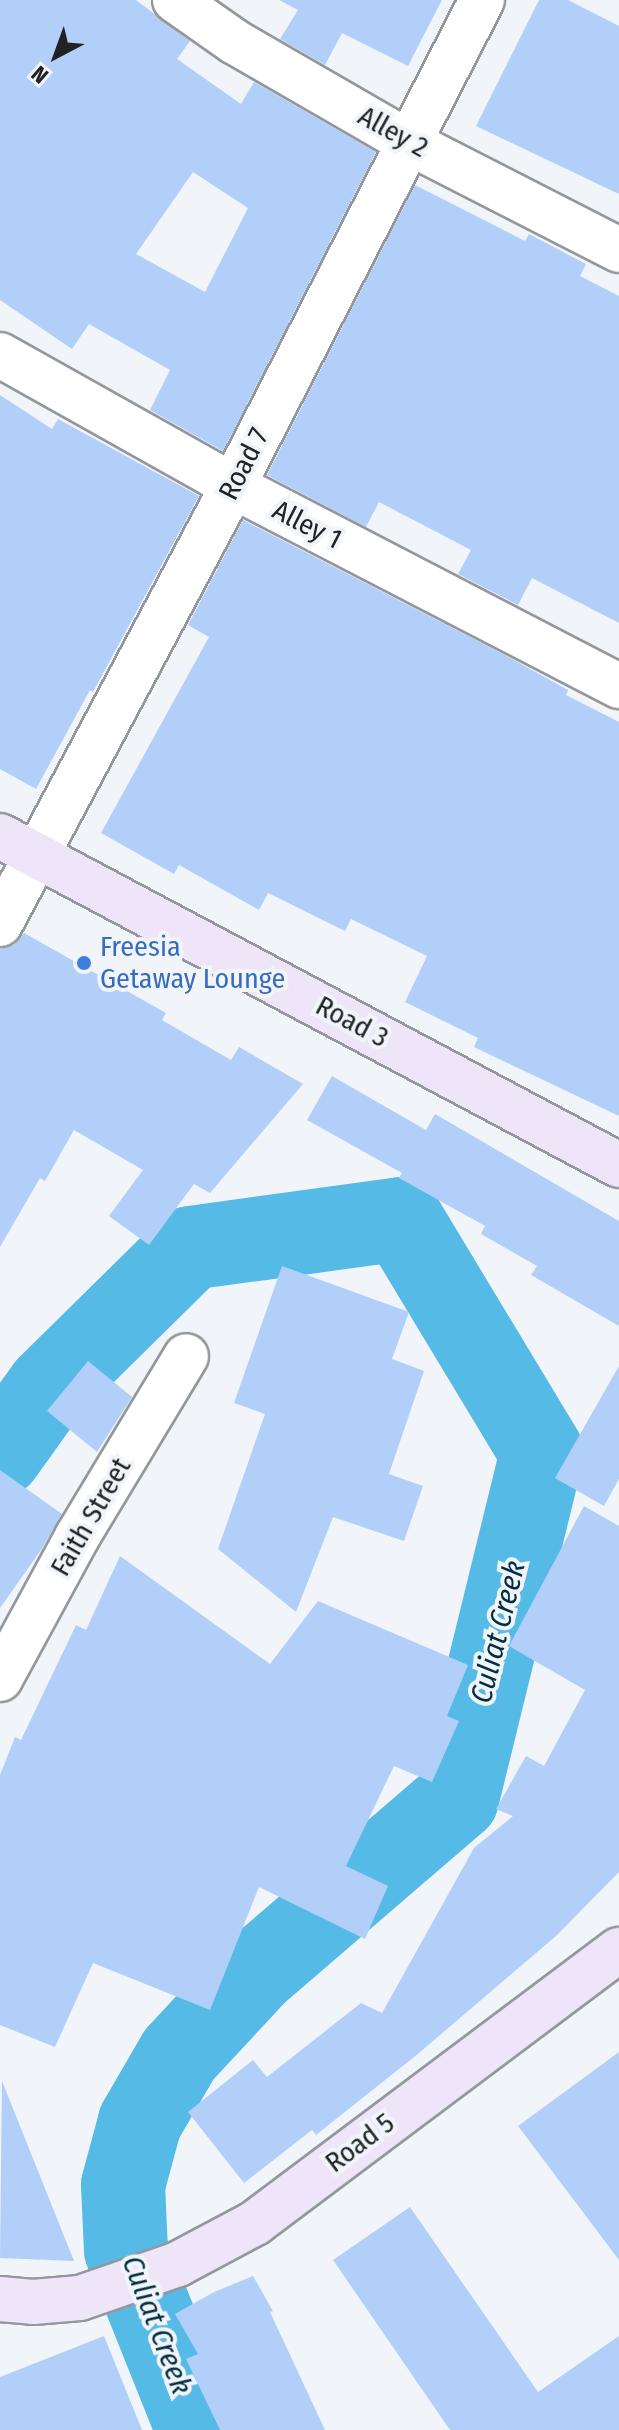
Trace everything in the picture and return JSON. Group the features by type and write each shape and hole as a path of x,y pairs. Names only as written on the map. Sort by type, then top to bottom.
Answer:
{"street":[{"name":"Alley 2","path":"175,0 235,42 408,142 619,250"},
{"name":"Road 7","path":"0,924 233,486 482,0"},
{"name":"Alley 1","path":"0,355 233,486 619,686"},
{"name":"Road 3","path":"0,836 619,1165"},
{"name":"Faith Street","path":"0,1679 77,1537 186,1356"},
{"name":"Road 5","path":"0,2299 33,2302 80,2298 178,2264 255,2223 619,1950"}],"building":[{"path":"0,0 136,0 190,41 177,59 241,104 254,82 376,152 223,451 150,410 170,370 89,324 72,349 0,300","holes":["193,172 248,208 205,292 136,254"]},
{"path":"279,0 442,0 408,66 342,33 325,65 280,39 298,10"},
{"path":"539,0 568,0 619,26 619,194 476,126"},
{"path":"415,185 525,241 529,234 586,264 580,276 619,296 619,623 532,578 518,605 458,574 471,550 379,502 366,527 267,475"},
{"path":"0,395 52,429 58,419 199,496 93,692 90,690 36,789 0,769"},
{"path":"243,520 501,653 568,690 566,695 619,722 619,1116 474,1047 478,1038 405,1002 427,956 351,919 345,931 268,893 259,910 179,865 174,874 101,833 209,637 188,625"},
{"path":"24,933 166,1013 162,1020 231,1060 239,1047 303,1084 210,1193 194,1184 149,1245 109,1216 143,1170 74,1130 45,1181 40,1178 0,1247 0,949 14,945"},
{"path":"332,1076 426,1130 435,1114 619,1221 619,1326 531,1275 537,1266 481,1234 485,1226 399,1178 402,1173 307,1120"},
{"path":"282,1266 409,1312 392,1359 424,1371 389,1474 423,1486 404,1541 333,1517 296,1612 218,1549 265,1414 234,1403"},
{"path":"88,1361 132,1397 97,1452 47,1411"},
{"path":"619,1366 619,1479 604,1506 555,1478"},
{"path":"0,1470 62,1514 0,1608"},
{"path":"584,1506 619,1526 619,1872 556,1936 419,2053 316,2135 312,2130 244,2183 188,2112 253,2060 267,2077 361,2003 382,2013 474,1848 513,1816 496,1809 526,1756 544,1766 585,1690 509,1646"},
{"path":"120,1556 270,1664 318,1601 468,1665 447,1716 459,1721 432,1782 394,1766 346,1866 388,1886 365,1939 259,1887 210,2010 93,1963 55,2047 0,2025 0,1775 15,1737 21,1740 76,1625 86,1630"},
{"path":"619,2052 619,2260 518,2126"},
{"path":"2,2081 74,2261 0,2258"},
{"path":"410,2207 538,2392 619,2336 619,2430 450,2430 333,2260"},
{"path":"253,2276 273,2311 270,2312 325,2430 220,2430 186,2359 198,2354 175,2314 214,2292"},
{"path":"104,2336 142,2430 0,2430 0,2377"}],"waterway":[{"name":"Culiat Creek","path":"0,1455 48,1388 190,1248 401,1219 542,1453 457,1799 256,1972 179,2055 140,2122 123,2185 126,2250 198,2430"}],"place":[{"name":"Freesia Getaway Lounge","path":"84,963"}]}
